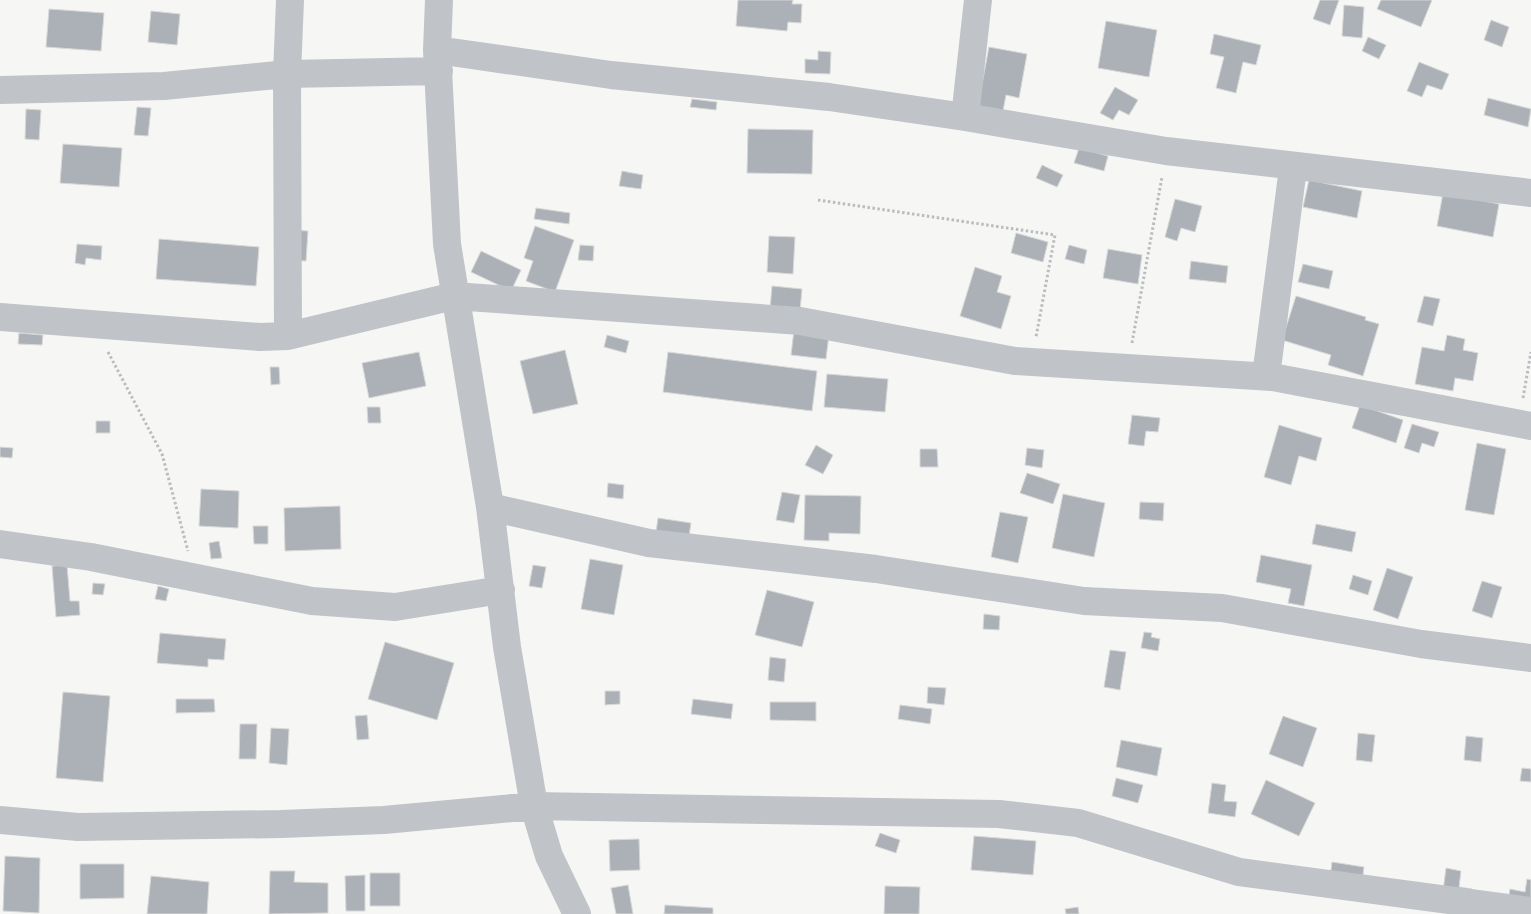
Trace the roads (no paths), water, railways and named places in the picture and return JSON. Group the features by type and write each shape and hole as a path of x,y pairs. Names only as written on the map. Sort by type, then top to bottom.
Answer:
{"street":[{"path":"288,336 287,74 290,0"},
{"path":"439,0 438,61 447,244 490,507 507,648 534,806 549,856 577,914"},
{"path":"965,117 978,0"},
{"path":"0,90 164,86 438,61 611,75 829,98 965,117 1166,151 1293,168 1531,193"},
{"path":"1266,376 1293,168"},
{"path":"0,317 92,322 214,335 288,336 454,296 800,321 1015,361 1266,376 1525,425"},
{"path":"490,507 649,543 876,569 1084,601 1222,608 1421,644 1531,658"},
{"path":"0,544 91,557 312,601 395,607 500,590"},
{"path":"0,820 78,827 272,824 384,820 534,806 999,814 1078,823 1239,872 1531,911"}]}
